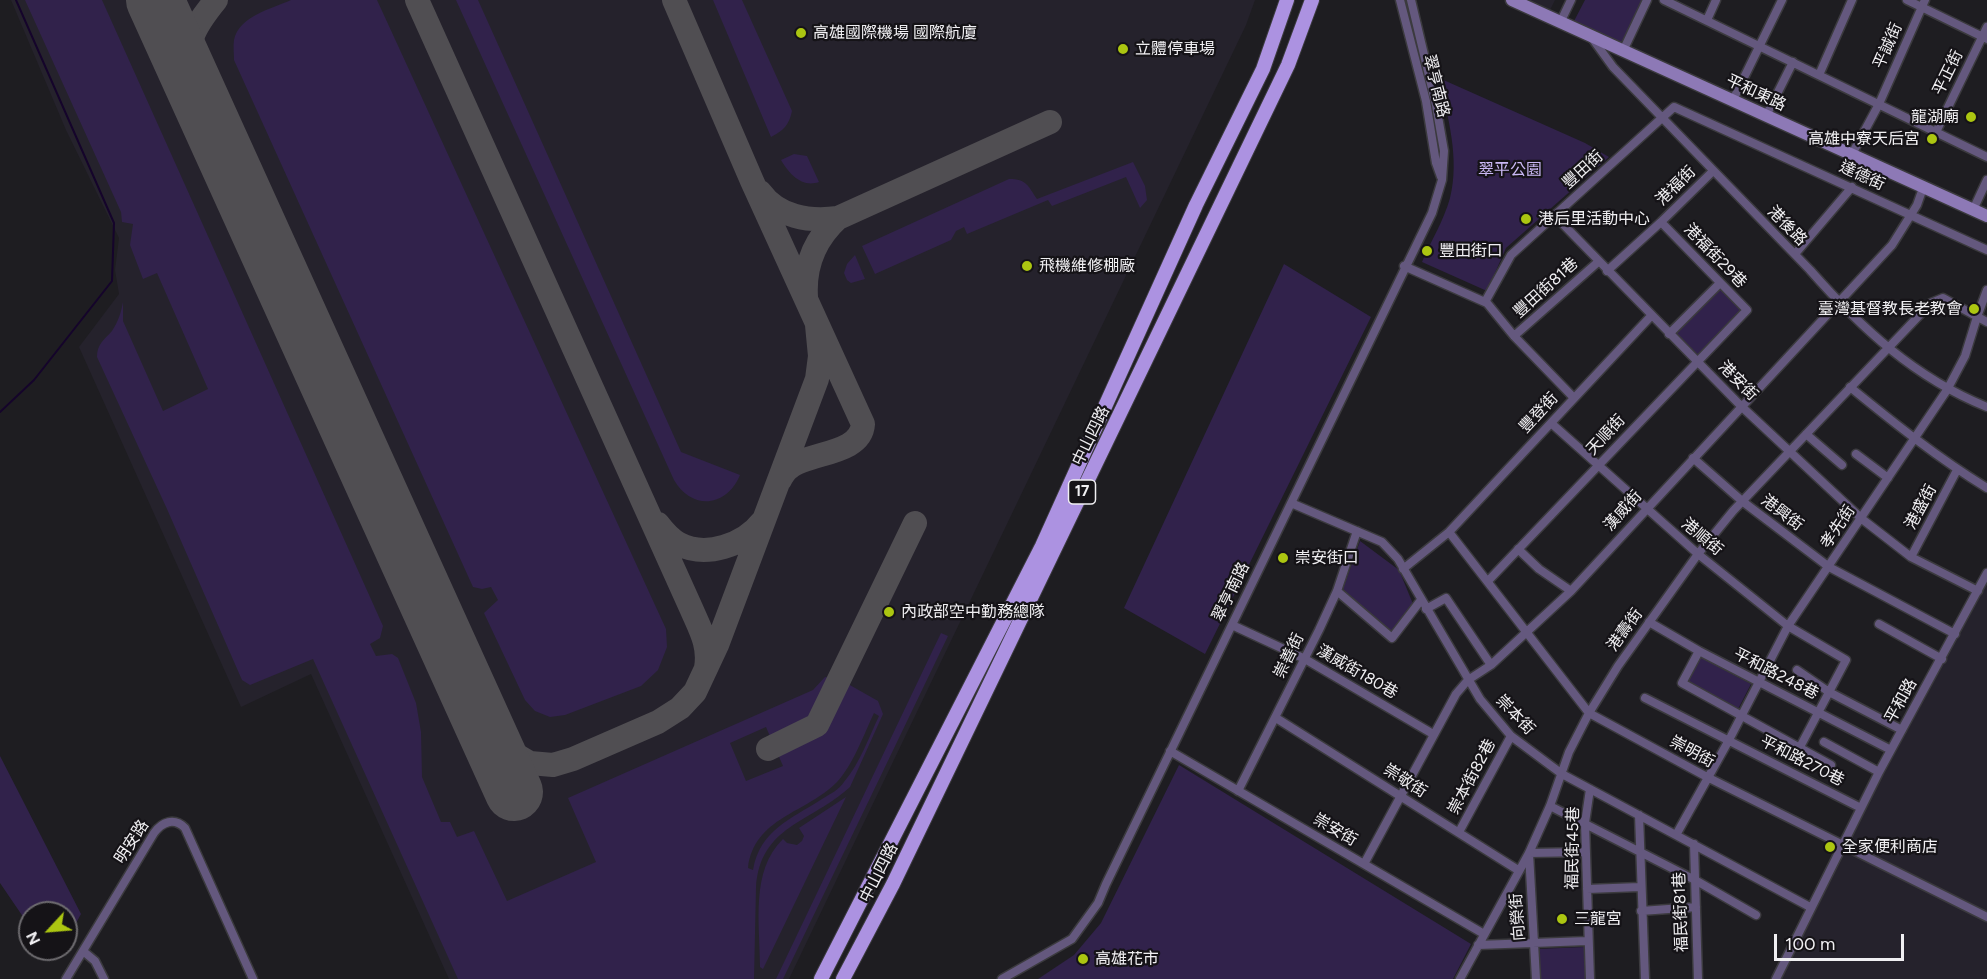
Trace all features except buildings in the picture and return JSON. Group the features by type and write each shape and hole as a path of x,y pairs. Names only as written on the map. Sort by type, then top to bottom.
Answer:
{"main road":[{"name":"中山四路","path":"821,979 1042,546 1196,205 1263,69 1287,0"},
{"name":"中山四路","path":"843,979 892,884 1278,87 1312,0"}],"street":[{"name":"翠亨南路","path":"1400,0 1426,101 1436,163 1442,180"},
{"name":"翠亨南路","path":"1002,979 1072,939 1098,903 1404,266 1432,213 1442,180 1444,163 1442,135 1411,0"},
{"name":"平和東路","path":"1512,0 1987,216"},
{"path":"1560,23 1571,0"},
{"path":"1623,51 1647,0"},
{"path":"1664,0 1987,157"},
{"path":"1707,20 1716,0"},
{"path":"1733,100 1782,0"},
{"path":"1819,75 1852,0"},
{"path":"1907,0 1923,4 1985,38"},
{"name":"平誠街","path":"1851,156 1879,104 1923,4"},
{"name":"平正街","path":"1936,132 1985,38 1987,27"},
{"name":"港後路","path":"1590,36 1613,67 1839,302 1888,349 1947,390 1987,408"},
{"path":"1766,116 1793,62"},
{"name":"達德街","path":"1662,118 1674,107 1987,250"},
{"name":"豐田街","path":"1485,302 1511,255 1662,118"},
{"name":"港福街","path":"1607,271 1713,171"},
{"path":"1974,210 1987,180"},
{"path":"1795,254 1852,187"},
{"name":"漢威街","path":"1364,864 1456,694 1468,680 1491,665 1571,591 1839,302 1892,244 1917,206 1923,188"},
{"name":"港安街","path":"1555,216 1741,406 1862,519 1911,557 1978,591"},
{"name":"港福街29巷","path":"1661,222 1747,310"},
{"name":"豐田街81巷","path":"1514,336 1598,262"},
{"path":"1404,266 1485,302 1514,336 1574,398"},
{"path":"1669,334 1720,283"},
{"name":"孝先街","path":"1676,835 1729,740 1788,626 1947,390 1965,356 1987,290"},
{"name":"港壽街","path":"1460,979 1529,853 1550,806 1569,752 1589,713 1618,666 1698,554 1742,501 1931,303 1943,298 1977,316"},
{"name":"天順街","path":"1488,581 1747,310"},
{"name":"豐登街","path":"1403,569 1449,532 1651,316"},
{"path":"1977,316 1987,322"},
{"path":"1850,387 1914,439 1987,488"},
{"name":"港順街","path":"1551,423 1698,554 1788,626 1846,660 1829,692"},
{"path":"1806,434 1842,465"},
{"path":"1856,454 1888,478"},
{"name":"港興街","path":"1693,458 1742,501 1829,567 1955,634"},
{"name":"港盛街","path":"1911,557 1957,470"},
{"name":"崇本街","path":"1291,503 1382,542 1398,560 1480,699 1511,736 1562,774 1810,907"},
{"name":"崇善街","path":"1238,791 1337,591 1358,531"},
{"name":"崇明街","path":"1449,532 1589,713 1707,777 1987,917"},
{"path":"1518,549 1539,569 1571,591"},
{"name":"平和路","path":"1776,979 1842,844 1987,573"},
{"path":"1337,591 1392,638 1421,600"},
{"path":"1426,609 1446,598 1491,665"},
{"name":"平和路248巷","path":"1650,622 1759,683 1891,750"},
{"path":"1879,624 1942,659"},
{"name":"漢威街180巷","path":"1232,625 1305,659 1433,734"},
{"path":"1699,651 1682,684 1831,765"},
{"path":"1797,670 1829,692 1902,730"},
{"path":"1800,747 1829,692"},
{"name":"平和路270巷","path":"1645,698 1861,808"},
{"name":"崇敬街","path":"1276,718 1518,870"},
{"name":"崇本街82巷","path":"1459,832 1511,736"},
{"path":"1824,742 1880,772"},
{"name":"崇安街","path":"1170,751 1484,934"},
{"name":"福民街45巷","path":"1590,789 1585,823 1590,979"},
{"path":"1550,806 1695,880 1756,915"},
{"path":"1639,815 1645,979"},
{"name":"明安路","path":"66,979 158,827 167,822 176,822 185,828 253,979"},
{"name":"福民街81巷","path":"1694,844 1698,979"},
{"path":"1529,853 1586,852"},
{"name":"向榮街","path":"1529,853 1536,979"},
{"path":"1587,889 1640,887"},
{"path":"1641,912 1696,907"},
{"path":"1478,945 1587,941"},
{"path":"83,951 95,961 104,979"}],"shaded area":[{"path":"11,0 1255,0 1246,25 789,979 449,979 311,674 241,707 79,347 119,294 115,270 119,238 66,130"},
{"path":"1520,0 1555,0 1549,12"},
{"path":"1987,573 1987,979 1775,979"}],"green space":[{"path":"25,0 102,0 383,626 380,638 370,644 376,656 392,654 398,658 416,703 421,732 422,777 441,822 450,822 457,837 474,831 507,901 596,862 568,798 813,690 825,677 832,678 811,722 772,741 766,727 730,743 746,781 783,766 777,752 820,731 844,684 878,701 883,714 850,787 790,827 767,851 760,867 756,888 754,979 458,979 313,659 250,685 242,680 97,357 100,345 116,324 123,302 123,321 163,411 208,389 157,273 143,279 130,245 133,224 122,222 121,212","holes":["874,713 879,716 850,775 842,785 778,827 762,845 753,870 748,868 752,851 760,837 784,818 825,793 837,782 853,758"]},
{"path":"291,0 377,0 666,629 667,647 658,670 641,686 565,715 550,717 535,711 525,700 484,613 498,600 491,587 482,589 473,587 234,60 234,40 242,25 257,14"},
{"path":"456,0 478,0 681,452 740,475 727,494 718,499 709,501 690,497 674,480"},
{"path":"713,0 742,0 792,111 785,127 771,137"},
{"path":"1585,0 1644,0 1623,45 1573,23"},
{"name":"翠平公園","path":"1439,78 1585,143 1609,157 1506,248 1487,291 1422,262 1444,214 1453,183 1452,138"},
{"path":"794,154 807,156 819,182 807,183 788,170 781,160"},
{"path":"1133,162 1145,186 1147,200 1140,208 1126,177 1052,206 1048,200 967,234 964,227 956,231 951,240 875,274 862,246 1009,179 1023,182 1037,199"},
{"path":"855,255 865,279 851,283 844,273 847,264"},
{"path":"1284,264 1371,317 1205,654 1124,608"},
{"path":"1718,287 1743,311 1699,356 1675,332"},
{"path":"1360,541 1399,570 1413,604 1390,633 1343,589"},
{"path":"941,633 948,636 783,979 776,979"},
{"path":"1698,656 1751,684 1736,713 1683,684"},
{"path":"0,756 74,901 18,901 18,909 0,883"},
{"path":"1179,765 1471,944 1453,979 1038,979 1074,955 1101,923"},
{"path":"846,797 763,969 760,967 759,899 765,866 783,839 787,843 797,845 804,836 799,828"},
{"path":"1586,947 1588,979 1539,979 1538,949"}],"waterway":[{"path":"0,412 34,380 112,281 114,223 16,0"}],"taxiway":[{"path":"191,82 190,46 192,38 216,0"},
{"path":"417,0 698,623 707,652 706,668"},
{"path":"674,0 752,181 863,424 860,434 853,442 832,452 798,463 788,469 780,480"},
{"path":"806,297 807,274 813,253 823,235 838,218 1050,122"},
{"path":"760,192 776,207 795,216 816,219 838,218"},
{"path":"480,718 506,749 530,763 553,765 573,759 658,722 680,708 695,692 717,645 817,379 820,356 817,325"},
{"path":"658,524 679,544 701,550 735,543 762,522"},
{"path":"768,749 817,725 915,523"}],"runway":[{"path":"155,0 514,792"}],"place":[{"name":"高雄國際機場 國際航廈","path":"801,33"},
{"name":"立體停車場","path":"1123,49"},
{"name":"龍湖廟","path":"1971,117"},
{"name":"高雄中寮天后宮","path":"1932,139"},
{"name":"港后里活動中心","path":"1526,219"},
{"name":"豐田街口","path":"1427,251"},
{"name":"飛機維修棚廠","path":"1027,266"},
{"name":"臺灣基督教長老教會","path":"1974,309"},
{"name":"崇安街口","path":"1283,558"},
{"name":"內政部空中勤務總隊","path":"889,612"},
{"name":"全家便利商店","path":"1830,847"},
{"name":"三龍宮","path":"1562,919"},
{"name":"高雄花市","path":"1083,959"}]}
